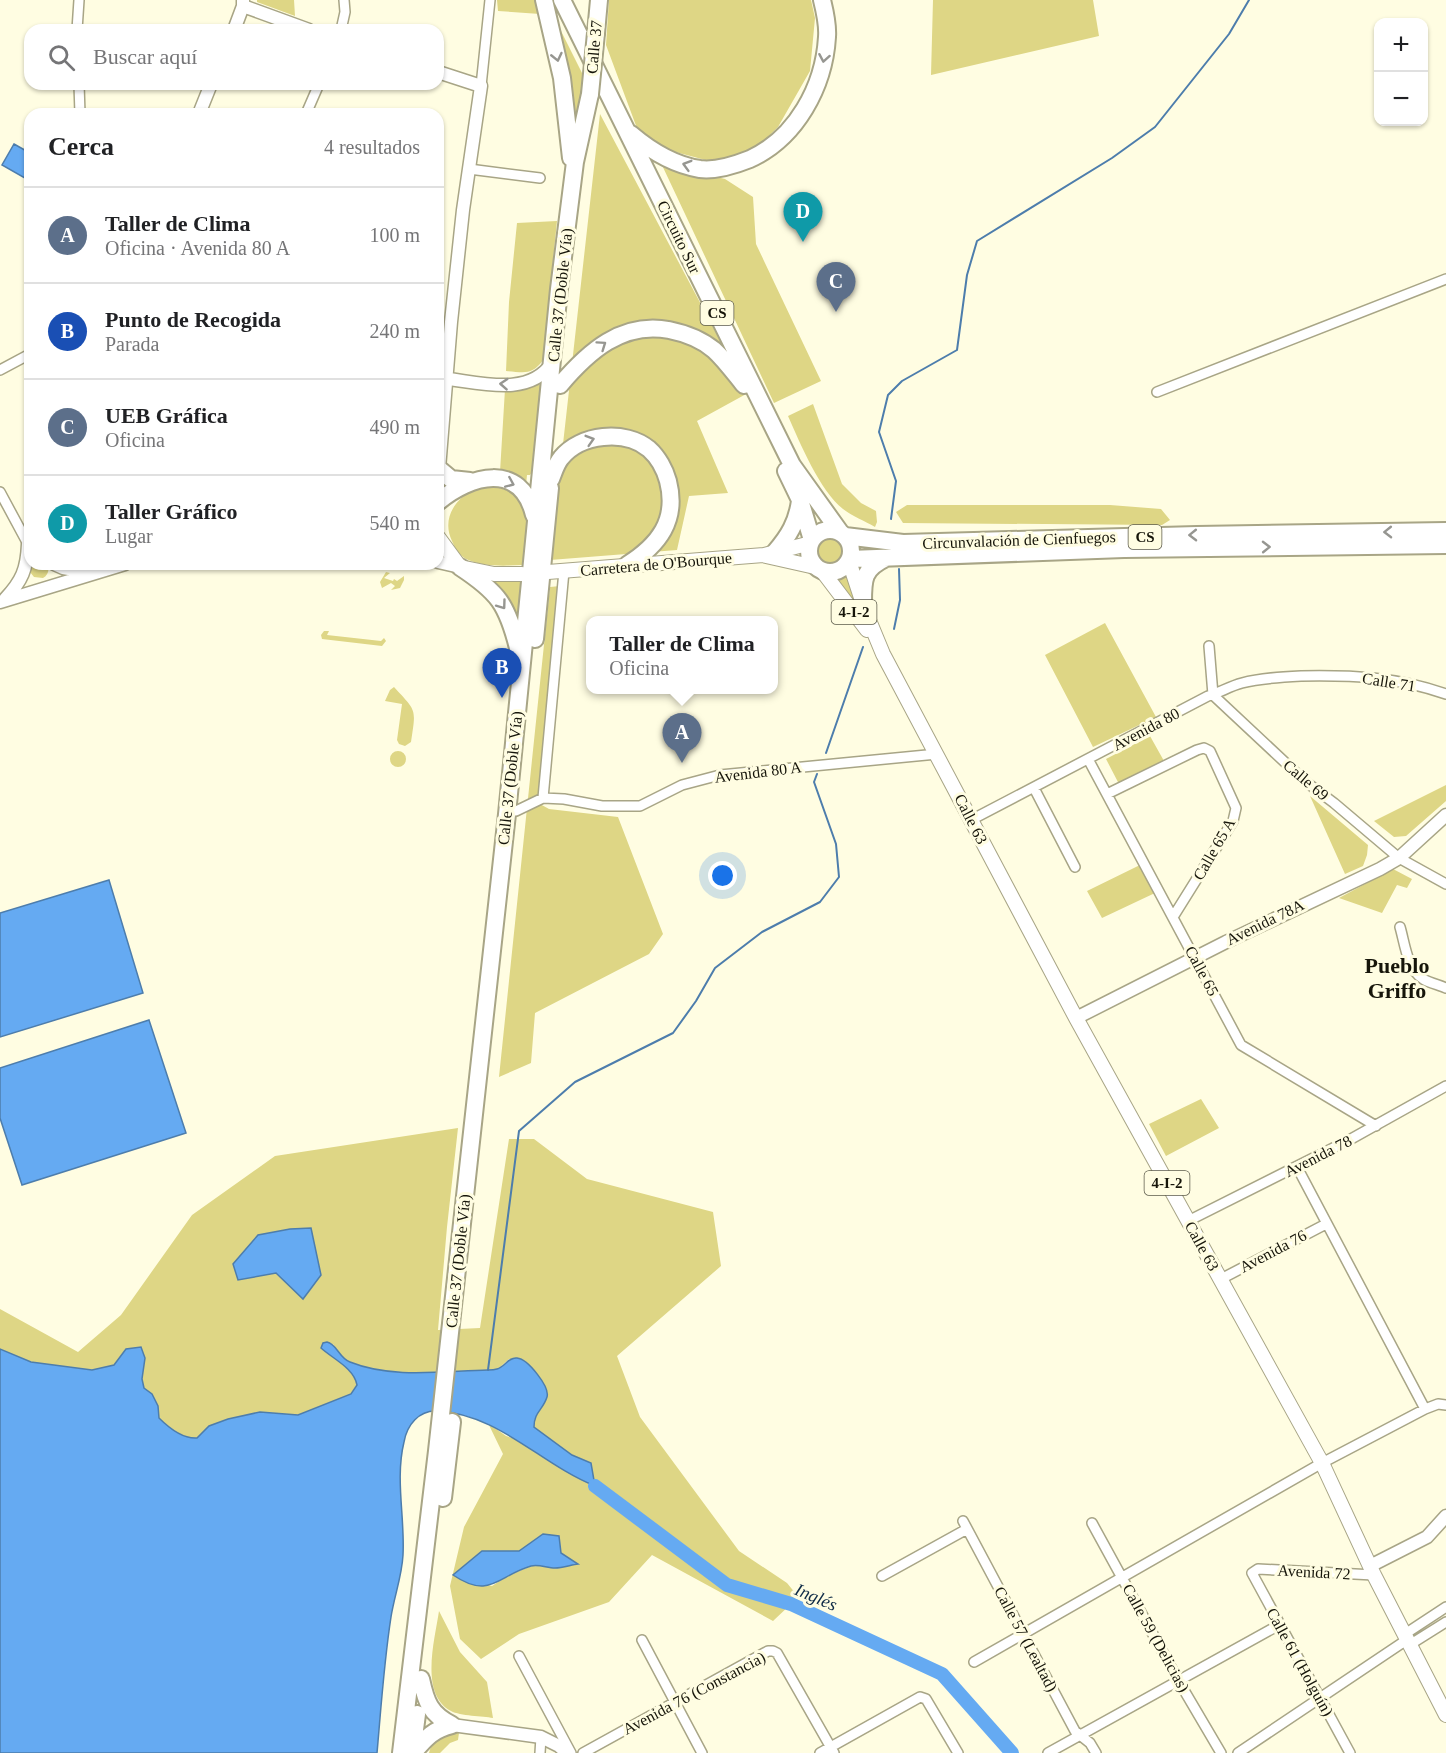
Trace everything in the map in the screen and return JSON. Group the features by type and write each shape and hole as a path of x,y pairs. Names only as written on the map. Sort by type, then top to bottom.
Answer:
{"highway":[{"path":"544,0 562,78 570,148 571,195"},
{"name":"Circuito Sur","path":"550,0 744,385 806,497 842,534"},
{"name":"Circuito Sur","path":"562,0 792,465 806,497 811,542"},
{"name":"Calle 37","path":"590,94 599,0"},
{"path":"625,130 645,146 668,159 701,169 743,162 765,152 788,133 815,90 823,65 827,35 822,0"},
{"name":"Calle 37 (Doble Vía)","path":"413,1753 535,519 575,162 590,94"},
{"name":"Calle 37 (Doble Vía)","path":"456,1321 516,811 590,94"},
{"path":"560,385 576,366 610,339 629,331 648,327 684,333 714,350 744,385"},
{"path":"551,479 561,458 584,441 607,436 619,437 649,449 659,461 666,475 670,492 669,518 657,540 640,557 627,565"},
{"path":"444,477 470,481 493,478 514,483 531,500 535,519"},
{"path":"444,497 470,481"},
{"path":"770,554 790,532 806,497 841,523 872,541"},
{"name":"Circunvalación de Cienfuegos","path":"811,542 827,530 872,541 903,543 1446,531"},
{"name":"CS","path":"842,534 851,547 850,560"},
{"name":"CS","path":"811,542 809,555 819,569"},
{"name":"Circunvalación de Cienfuegos","path":"819,569 835,572 846,566 850,560 886,558 1124,549 1446,545"},
{"path":"862,602 864,577 869,568 886,558"},
{"path":"460,567 484,583 503,604 510,616 521,658"},
{"name":"Calle 37 (Doble Vía)","path":"401,1753 443,1451"},
{"path":"421,1679 425,1700 441,1719 452,1725"},
{"path":"413,1753 426,1738 438,1729 452,1725"}],"main road":[{"name":"Carretera de O'Bourque","path":"548,572 770,554 811,542"},
{"path":"444,545 460,567 494,573 522,574"},
{"name":"Carretera de O'Bourque","path":"770,554 819,569"},
{"name":"Calle 63","path":"850,560 862,602 883,654"},
{"name":"Calle 63","path":"819,569 852,609 883,654 1076,1018 1322,1463 1372,1570 1446,1715"}],"street":[{"path":"77,24 79,0"},
{"path":"342,24 345,12 344,0"},
{"path":"444,362 481,86 490,0"},
{"path":"236,24 243,3 294,24"},
{"path":"444,74 481,86"},
{"path":"78,90 80,108"},
{"path":"202,108 209,90"},
{"path":"309,108 316,90"},
{"path":"469,169 540,178"},
{"path":"1157,392 1446,279"},
{"path":"0,370 24,357"},
{"path":"444,378 520,384 540,377 552,362"},
{"path":"0,492 24,537"},
{"path":"444,563 460,567"},
{"path":"2,601 21,581 25,570"},
{"path":"47,587 55,580 55,570"},
{"path":"72,570 98,573"},
{"path":"2,601 107,570"},
{"path":"516,811 543,798 564,571"},
{"path":"24,573 31,584 47,587"},
{"path":"1209,646 1213,695"},
{"name":"Avenida 80","path":"971,820 1213,695 1241,683 1332,675"},
{"name":"Calle 71","path":"1332,675 1403,681 1446,694"},
{"name":"Calle 69","path":"1213,695 1306,782 1399,858 1446,884"},
{"name":"Calle 65 A","path":"1107,794 1197,750 1204,748 1210,751 1236,808 1233,821 1173,917"},
{"name":"Avenida 80 A","path":"543,798 564,799 602,807 640,806 682,785 720,775 937,754"},
{"name":"Calle 65","path":"1088,759 1241,1045 1376,1126"},
{"path":"1034,788 1075,867"},
{"name":"Avenida 78A","path":"1076,1018 1194,957 1399,858 1446,815"},
{"path":"1400,927 1410,963 1416,973 1424,980 1446,988"},
{"name":"Avenida 78","path":"1188,1221 1376,1126 1446,1086"},
{"path":"1297,1167 1425,1409"},
{"name":"Avenida 76","path":"1221,1279 1326,1224"},
{"path":"974,1662 1322,1463 1425,1409 1438,1404 1446,1405"},
{"name":"Avenida 72","path":"1254,1570 1372,1570 1427,1537 1446,1516"},
{"name":"Calle 59 (Delicias)","path":"1092,1523 1221,1753"},
{"name":"Calle 57 (Lealtad)","path":"882,1576 965,1525 1080,1736 1090,1743 1096,1753"},
{"name":"Calle 61 (Holguín)","path":"1254,1570 1252,1576 1350,1753"},
{"path":"1238,1753 1408,1639 1446,1607"},
{"path":"1408,1639 1446,1622"},
{"path":"1048,1753 1279,1625"},
{"path":"642,1640 702,1753"},
{"name":"Avenida 76 (Constancia)","path":"583,1753 768,1651 777,1653 832,1750"},
{"path":"519,1656 569,1753"},
{"path":"820,1753 832,1750 920,1696 923,1697 958,1753"},
{"path":"452,1725 542,1737 569,1753"},
{"path":"540,1753 542,1737"}],"shaded area":[{"path":"257,0 294,0 295,16 257,2"},
{"path":"497,0 536,0 540,14 498,11"},
{"path":"609,0 811,0 815,18 810,71 778,127 753,152 713,162 668,150 638,131 606,45"},
{"path":"933,0 1093,0 1099,36 931,75"},
{"path":"559,27 584,77 575,140 569,80"},
{"path":"600,114 748,393 697,421 728,493 689,496 677,550 550,560"},
{"path":"661,163 725,179 753,197 756,244 821,381 774,403"},
{"path":"557,221 543,360 531,371 506,371 509,302 517,223"},
{"path":"537,382 543,388 538,464 530,475 527,475 526,485 500,472 505,389"},
{"path":"813,404 842,484 861,503 876,511 875,527 847,512 835,501 826,491 805,453 788,416"},
{"path":"481,486 507,490 522,502 526,513 526,536 522,565 473,562 461,555 454,546 449,532 450,515 459,500"},
{"path":"907,505 1110,505 1161,509 1170,520 1162,525 903,523 896,512"},
{"path":"830,535 841,540 846,551 841,562 830,567 819,562 814,551 819,540"},
{"path":"30,570 48,570 43,578 34,577"},
{"path":"386,572 390,573 384,578 393,581 404,576 400,588 391,590 395,586 391,583 382,588 380,582"},
{"path":"850,572 861,613 834,579"},
{"path":"522,580 518,622 490,581"},
{"path":"560,586 540,804 549,809 618,817 663,934 649,954 535,1013 531,1063 499,1077 550,587"},
{"path":"1105,623 1156,717 1093,747 1045,655"},
{"path":"324,631 329,631 327,635 381,641 384,638 386,641 382,646 322,639 321,635"},
{"path":"394,687 411,706 414,716 411,742 405,746 399,744 397,740 402,704 385,701"},
{"path":"1150,736 1164,761 1119,784 1106,759"},
{"path":"395,751 401,751 406,759 404,765 395,767 390,762 390,756"},
{"path":"1446,785 1446,801 1406,836 1394,837 1374,821"},
{"path":"1310,796 1368,845 1363,866 1345,874"},
{"path":"1140,865 1155,893 1102,918 1087,891"},
{"path":"1393,869 1412,879 1407,888 1397,885 1382,913 1339,898"},
{"path":"1201,1099 1219,1128 1166,1156 1149,1124"},
{"path":"458,1128 438,1330 480,1328 509,1139 534,1139 587,1179 713,1212 721,1266 617,1356 640,1417 739,1551 787,1583 796,1594 791,1604 773,1621 652,1555 609,1602 519,1634 481,1659 460,1639 450,1586 464,1527 503,1454 488,1423 506,1436 591,1463 572,1455 534,1427 536,1418 546,1400 547,1392 535,1371 522,1360 509,1359 498,1369 488,1370 397,1372 362,1367 348,1362 333,1344 322,1348 352,1373 357,1384 351,1394 298,1415 261,1412 228,1419 209,1426 197,1438 192,1438 181,1435 159,1418 155,1401 144,1388 142,1379 145,1358 126,1349 114,1365 92,1370 31,1362 0,1349 0,1309 78,1352 121,1315 192,1215 275,1156","holes":["276,1273 321,1275 303,1298","482,1551 519,1551 555,1568 534,1565 507,1576 492,1586 453,1575"]},
{"path":"439,1611 460,1652 487,1682 493,1718 455,1713 441,1703 435,1692 432,1665"},
{"path":"452,1732 459,1733 458,1740 450,1743 440,1753 429,1753 437,1738"}],"water":[{"path":"14,144 24,150 24,178 2,165"},
{"path":"109,880 143,993 0,1037 0,913"},
{"path":"149,1020 186,1133 22,1185 0,1118 0,1068"},
{"path":"311,1228 321,1275 303,1299 276,1273 238,1280 233,1264 258,1235"},
{"path":"323,1343 333,1345 346,1360 383,1371 492,1370 500,1368 511,1359 522,1360 537,1374 547,1392 547,1397 535,1418 534,1427 572,1455 591,1463 595,1486 575,1477 500,1430 480,1421 459,1414 431,1411 419,1416 411,1424 401,1456 403,1555 392,1609 377,1753 0,1753 0,1349 31,1362 92,1370 114,1365 126,1349 141,1347 145,1358 142,1379 144,1388 152,1394 158,1406 159,1418 181,1435 197,1438 209,1426 228,1419 260,1412 298,1415 351,1394 357,1385 355,1379 347,1369 321,1348"},
{"path":"543,1534 559,1536 561,1553 578,1564 561,1568 531,1566 485,1586 476,1586 453,1575 482,1551 519,1551"}],"waterway":[{"path":"891,519 896,481 879,432 888,395 902,381 957,350 967,275 977,241 1112,158 1155,127 1229,34 1249,0"},
{"path":"894,629 900,600 899,569"},
{"path":"826,753 863,647"},
{"path":"488,1370 519,1131 575,1082 673,1033 696,1001 715,968 762,932 820,902 839,877 836,844 814,782 817,774"},
{"name":"Inglés","path":"595,1486 727,1585 791,1604 942,1674 1012,1753"}],"place":[{"name":"Taller Gráfico","path":"803,242"},
{"name":"UEB Gráfica","path":"836,312"},
{"name":"Punto de Recogida","path":"502,698"},
{"name":"Taller de Clima","path":"682,763"}],"district":[{"name":"Pueblo Griffo","path":"1397,978"}]}
